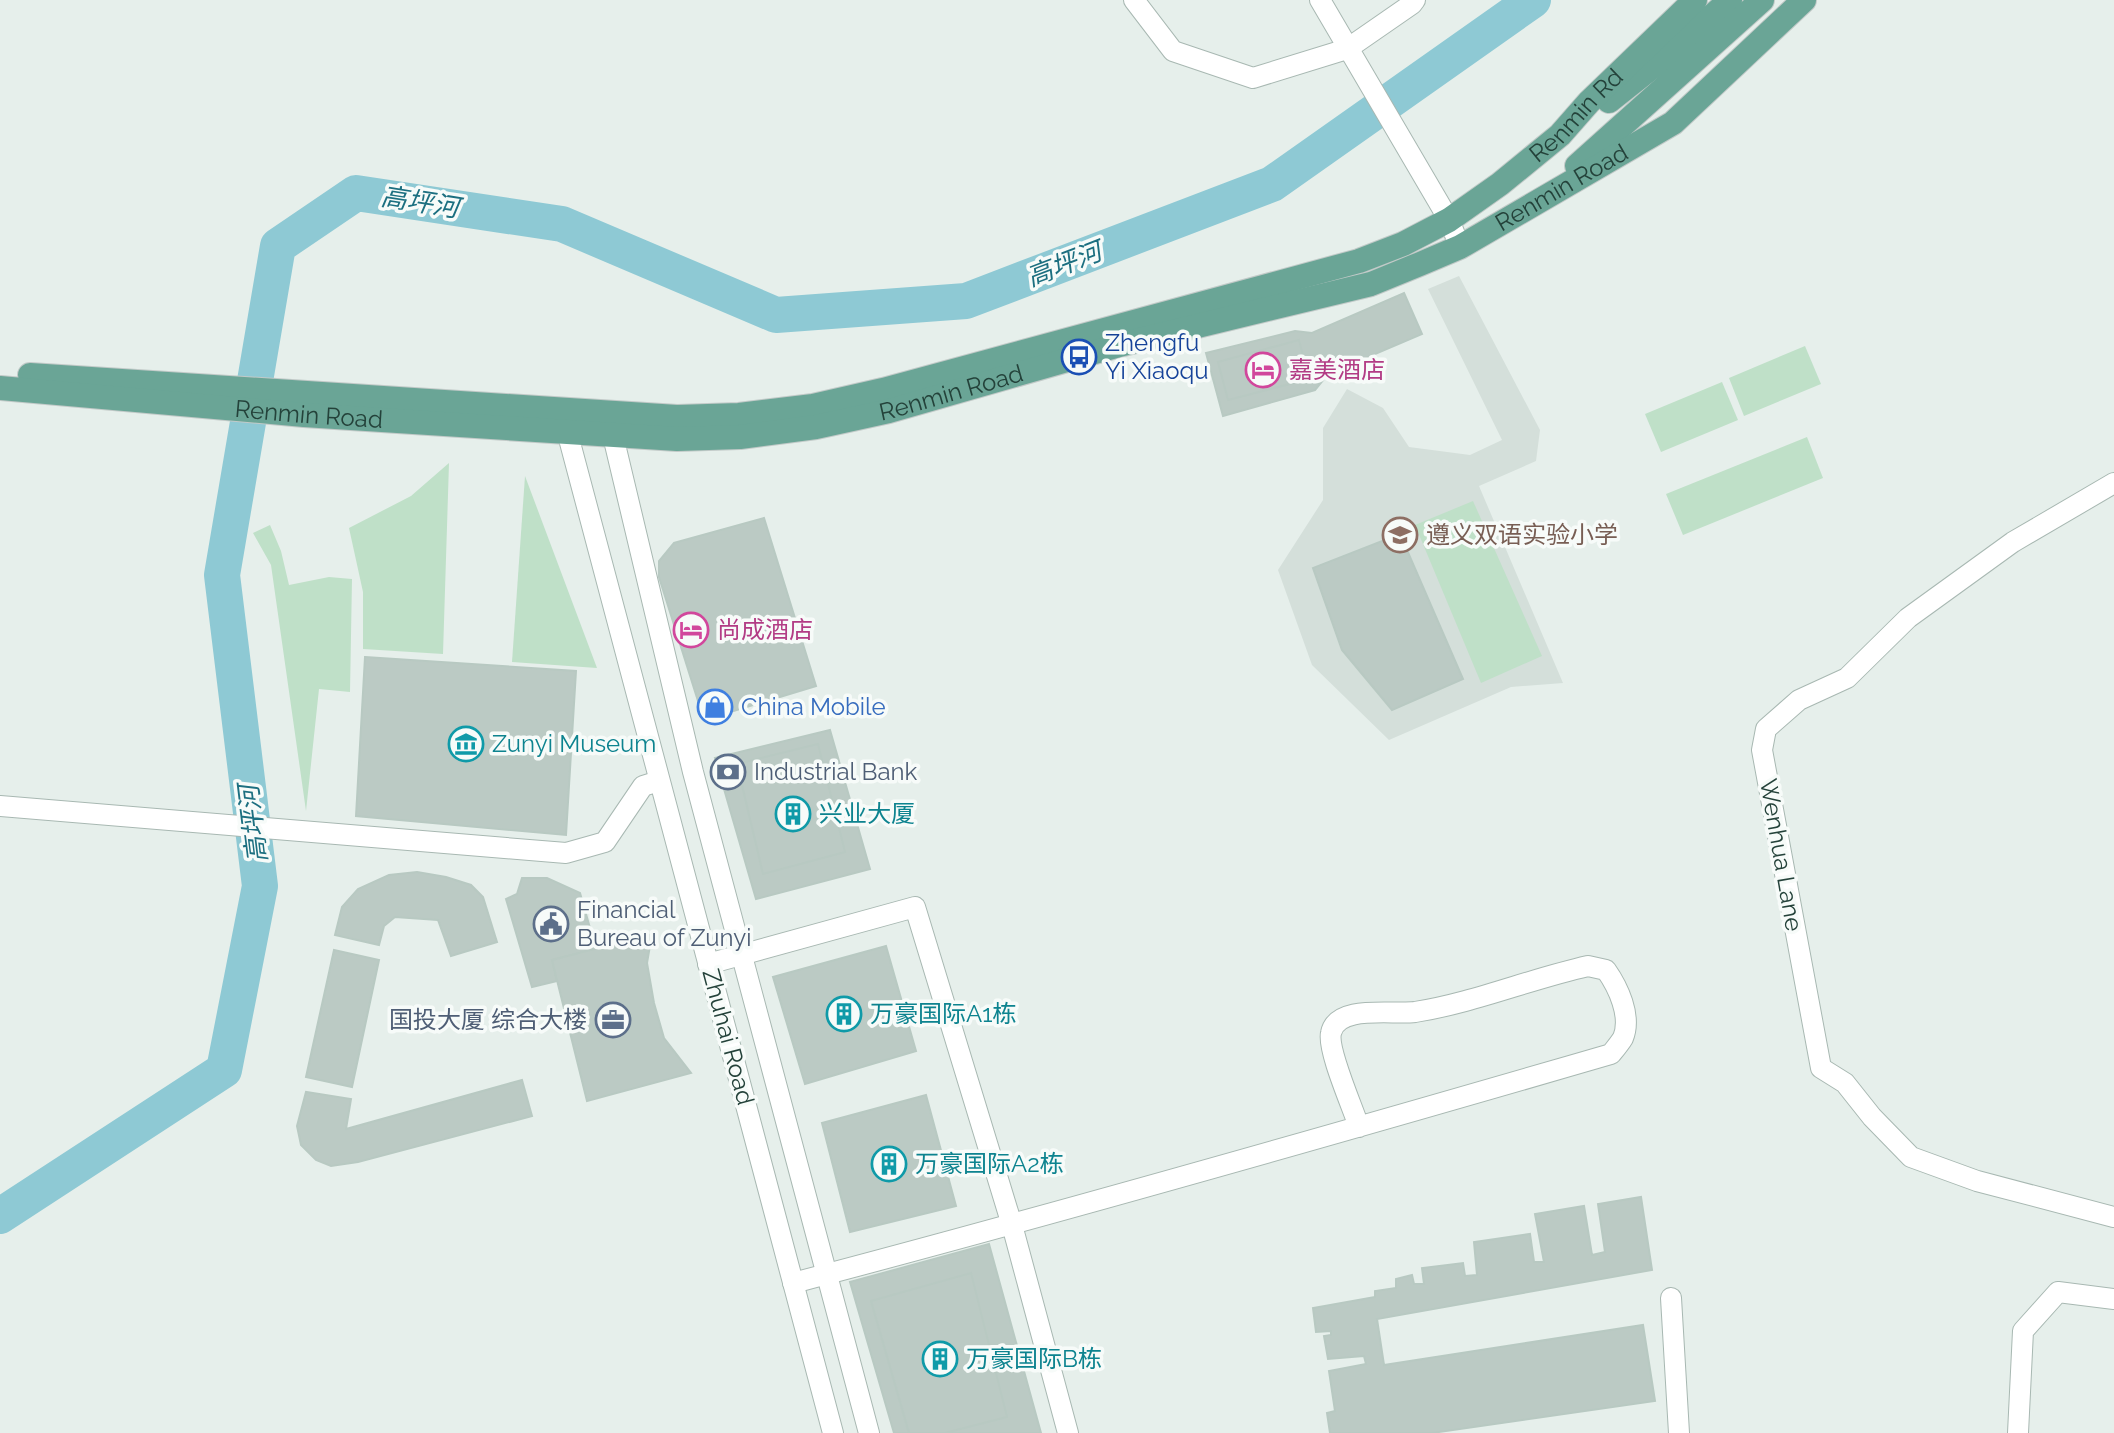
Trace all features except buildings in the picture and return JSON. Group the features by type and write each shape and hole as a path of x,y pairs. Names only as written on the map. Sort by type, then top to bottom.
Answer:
{"main road":[{"name":"Renmin Rd","path":"1449,220 1500,184 1560,135 1589,102 1695,0"},
{"path":"1500,184 1651,70 1730,0"},
{"path":"1532,203 1610,139 1762,0"},
{"name":"Renmin Road","path":"0,388 188,395 564,420 614,425 677,439 740,437 860,418 1123,344 1371,284 1460,247 1673,123 1804,0"},
{"name":"Renmin Road","path":"614,425 813,406 883,390 1359,261 1403,244 1449,220"},
{"name":"Renmin Road","path":"0,373 188,395"}],"street":[{"path":"1134,0 1173,51 1253,78 1347,49 1415,0"},
{"path":"1320,0 1449,220 1460,247"},
{"name":"Zhuhai Road","path":"564,420 833,1433"},
{"name":"Zhuhai Road","path":"614,425 693,772 869,1433"},
{"name":"Wenhua Lane","path":"2114,483 2013,542 1908,618 1847,678 1799,700 1766,729 1762,750 1821,1068 1845,1083 1872,1117 1911,1157 1977,1181 2114,1217"},
{"path":"0,806 566,853 605,842 643,786 659,781"},
{"path":"708,964 915,907 1012,1225 1068,1433"},
{"path":"793,1283 1012,1225 1359,1127 1611,1054 1624,1036 1625,1010 1616,984 1606,970 1588,966 1440,1007 1413,1012 1350,1014 1338,1021 1331,1031 1331,1046 1359,1127"},
{"path":"2011,1433 2018,1423 2023,1331 2058,1292 2114,1299"},
{"path":"1671,1298 1679,1433"}],"shaded area":[{"name":"遵义双语实验小学","path":"1459,276 1540,430 1536,461 1479,486 1563,683 1511,687 1389,740 1312,665 1278,570 1323,500 1323,428 1347,389 1383,408 1409,447 1470,455 1502,440 1428,289"}],"green space":[{"path":"1805,346 1821,384 1744,416 1729,378"},
{"path":"1722,382 1738,420 1661,452 1645,414"},
{"path":"1807,437 1823,478 1683,535 1666,494"},
{"path":"449,463 443,654 363,649 363,592 349,528 411,496"},
{"path":"525,476 597,668 512,662"},
{"path":"1473,501 1542,656 1481,683 1415,525"},
{"path":"270,525 281,551 289,585 329,577 352,579 350,692 319,689 306,811 271,565 253,533"}],"waterway":[{"name":"高坪河","path":"0,1216 224,1070 260,886 222,575 278,246 356,193 562,224 776,315 966,301 1272,184 1533,0"}],"place":[{"name":"Zhengfu Yi Xiaoqu","path":"1079,357"},
{"name":"嘉美酒店","path":"1263,370"},
{"name":"遵义双语实验小学","path":"1400,535"},
{"name":"尚成酒店","path":"691,630"},
{"name":"China Mobile","path":"715,707"},
{"name":"Zunyi Museum","path":"466,744"},
{"name":"Industrial Bank","path":"728,772"},
{"name":"兴业大厦","path":"793,814"},
{"name":"Financial Bureau of Zunyi","path":"551,924"},
{"name":"万豪国际A1栋","path":"844,1014"},
{"name":"国投大厦 综合大楼","path":"613,1020"},
{"name":"万豪国际A2栋","path":"889,1164"},
{"name":"万豪国际B栋","path":"940,1359"}]}
